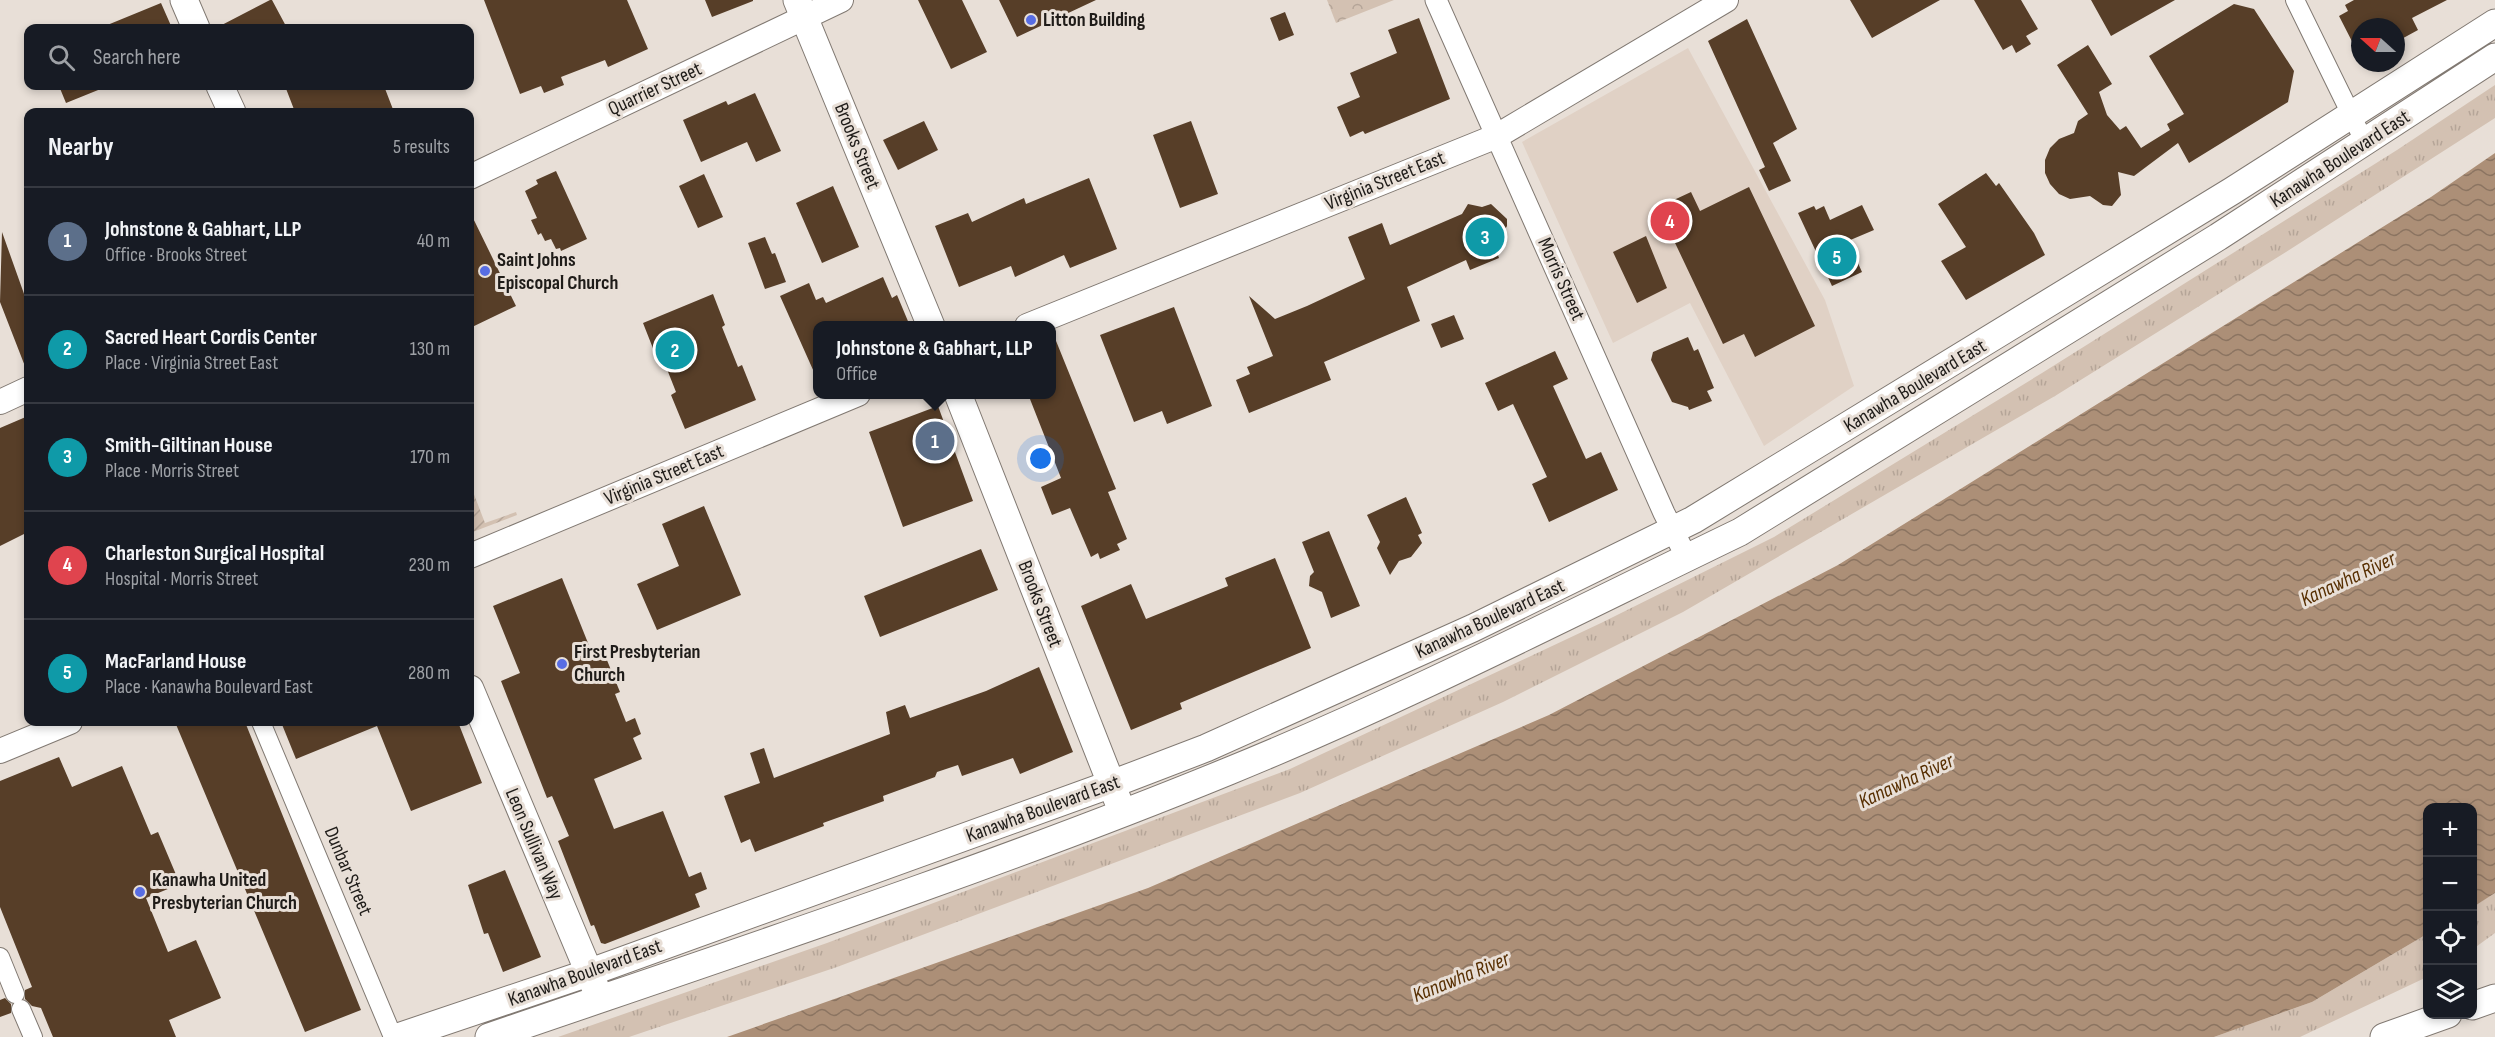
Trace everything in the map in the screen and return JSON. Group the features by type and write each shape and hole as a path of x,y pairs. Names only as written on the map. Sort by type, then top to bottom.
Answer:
{"main road":[{"path":"184,0 194,24"},
{"name":"Quarrier Street","path":"474,175 801,9 841,0"},
{"name":"Virginia Street East","path":"1038,321 1497,136 1726,0"},
{"name":"Brooks Street","path":"801,9 929,321"},
{"name":"Kanawha Boulevard East","path":"398,1037 588,972 1206,748 1463,633 1672,532 1952,364 2351,116 2495,23"},
{"name":"Kanawha Boulevard East","path":"489,1037 1123,813 1357,717 1687,558 1740,532 2218,237 2495,57"},
{"path":"222,90 230,108"},
{"path":"0,402 24,391"},
{"name":"Virginia Street East","path":"474,554 846,399"},
{"name":"Brooks Street","path":"960,399 1123,813"},
{"name":"Leon Sullivan Way","path":"474,699 600,998"},
{"path":"0,751 60,726"},
{"path":"2477,1004 2495,998"},
{"path":"2384,1037 2434,1019"}],"street":[{"name":"Morris Street","path":"1436,0 1672,532 1687,558"},
{"path":"2295,0 2365,143"},
{"name":"Dunbar Street","path":"263,726 393,1037"},
{"path":"0,957 33,1037"}],"shaded area":[{"path":"1688,48 1825,300 1854,386 1764,446 1690,303 1613,343 1522,142"}],"green space":[{"path":"1327,0 1394,0 1336,23"},
{"path":"2495,85 2495,118 2055,396 1683,612 1503,702 1300,793 837,967 629,1037 558,1037 827,943 1290,769 1601,623 1774,537 2042,373 2397,150"},
{"path":"474,494 485,523 516,512 517,515 474,531"},
{"path":"2495,893 2495,933 2477,946 2477,911 2477,904"},
{"path":"2423,936 2423,979 2300,1037 2214,1037 2312,1002"}],"water":[{"name":"Kanawha River","path":"2495,153 2495,893 2477,904 2477,803 2423,803 2423,936 2312,1002 2214,1037 727,1037 1148,888 1549,715 1838,565 2431,197"}],"building":[{"path":"270,0 285,24 224,24"},
{"path":"484,0 627,0 648,49 608,67 605,60 561,77 564,85 544,93 541,86 520,94"},
{"path":"705,0 753,0 753,1 712,17"},
{"path":"918,0 962,0 987,52 951,69"},
{"name":"Litton Building","path":"999,0 1096,0 1017,37"},
{"path":"1850,0 1940,0 1872,38"},
{"path":"1974,0 2021,0 2038,29 2026,36 2031,44 2016,53 2012,45 2003,50"},
{"path":"2091,0 2175,0 2111,36"},
{"path":"2354,0 2447,0 2412,18 2418,30 2405,37 2405,18 2351,18 2351,39 2339,16 2348,11 2345,5"},
{"path":"161,3 170,24 110,24"},
{"path":"2234,4 2254,9 2294,71 2288,102 2189,163 2178,143 2134,176 2118,172 2121,195 2112,206 2103,205 2090,196 2070,199 2059,194 2050,184 2045,173 2045,160 2050,148 2059,139 2074,133 2078,121 2088,114 2057,65 2088,45 2112,84 2099,92 2107,115 2120,130 2126,126 2141,148 2170,130 2167,124 2184,114 2149,56"},
{"path":"1285,12 1294,35 1279,41 1270,18"},
{"path":"1419,18 1450,99 1365,134 1363,131 1350,137 1337,107 1360,97 1350,73 1397,53 1388,30"},
{"path":"1747,19 1797,129 1773,143 1791,181 1769,191 1759,170 1765,167 1708,41"},
{"path":"61,90 98,90 66,103"},
{"path":"287,90 386,90 392,108 293,108"},
{"path":"755,93 781,151 756,162 747,142 701,162 683,120 726,101 728,105"},
{"path":"924,121 938,150 898,170 883,140"},
{"path":"1191,121 1218,194 1180,208 1153,135"},
{"path":"556,171 587,239 561,251 560,248 556,249 551,239 545,241 541,233 538,235 531,220 537,218 525,191 538,184 536,180"},
{"path":"1986,173 1996,186 1999,183 2034,233 2045,255 1966,300 1941,261 1966,247 1938,204"},
{"path":"704,174 723,217 698,228 679,186"},
{"path":"1089,178 1117,249 1070,268 1064,255 1015,277 1011,266 959,287 935,226 968,213 972,222 1024,198 1026,204"},
{"path":"833,186 859,247 822,263 796,203"},
{"path":"1749,187 1815,326 1755,357 1744,334 1723,344 1667,226 1671,224 1663,205 1691,192 1700,211"},
{"path":"1468,204 1482,207 1491,204 1507,219 1507,226 1503,233 1507,242 1495,247 1499,258 1470,270 1466,260 1407,287 1420,321 1324,362 1331,380 1249,413 1236,380 1250,374 1247,367 1273,356 1249,296 1275,319 1307,306 1365,279 1348,237 1382,223 1390,245 1462,214"},
{"path":"1862,205 1874,230 1848,241 1862,272 1832,286 1798,213 1814,206 1816,210 1824,206 1830,220"},
{"name":"Saint Johns Episcopal Church","path":"474,220 516,306 474,326"},
{"path":"2,232 24,294 24,364 0,302"},
{"path":"1646,236 1667,288 1637,303 1613,252"},
{"path":"765,237 772,254 775,253 786,282 765,289 748,243"},
{"path":"883,277 892,298 897,295 908,321 813,321 813,370 780,296 809,283 816,300 823,297 826,303"},
{"path":"713,294 725,325 722,327 738,367 742,365 756,400 685,429 671,395 676,392 661,354 656,356 643,323"},
{"path":"1174,307 1212,406 1167,424 1162,411 1134,422 1100,335"},
{"path":"1454,315 1464,339 1441,348 1431,324"},
{"path":"1688,337 1694,351 1698,349 1714,388 1707,391 1712,401 1689,410 1688,407 1672,402 1651,360 1653,352"},
{"path":"1056,341 1116,489 1108,492 1127,539 1117,544 1120,550 1100,559 1098,553 1091,557 1070,508 1052,515 1041,487 1061,478 1030,399 1056,399"},
{"path":"1555,351 1568,379 1553,386 1586,459 1601,452 1618,490 1549,522 1532,484 1547,477 1513,404 1498,411 1485,383"},
{"path":"938,406 973,501 903,527 869,432"},
{"path":"24,418 24,534 0,546 0,428"},
{"path":"1406,497 1422,533 1418,535 1422,543 1411,557 1399,561 1390,575 1377,548 1380,542 1367,515"},
{"path":"704,506 741,595 657,630 637,584 679,566 662,524"},
{"path":"1329,531 1360,606 1331,618 1322,592 1309,586 1310,576 1314,572 1302,542"},
{"path":"981,549 998,590 880,637 864,596"},
{"path":"1275,558 1311,648 1180,703 1182,709 1131,730 1081,606 1131,584 1146,619 1228,586 1225,578"},
{"path":"562,578 592,653 602,648 620,692 615,694 626,722 635,718 641,734 633,738 642,759 594,779 614,829 663,811 689,877 701,872 707,889 695,894 700,907 605,944 601,943 594,925 591,926 558,841 569,836 552,796 547,798 501,681 520,673 493,606"},
{"path":"1039,667 1073,752 1020,774 1013,758 962,776 958,765 937,772 935,777 883,796 884,801 823,823 824,826 755,852 750,839 741,843 724,796 760,783 750,753 764,748 774,778 890,734 886,712 905,705 910,718 986,691"},
{"path":"177,726 247,726 361,1010 305,1032"},
{"path":"283,726 377,726 296,759"},
{"path":"377,726 460,726 482,783 411,811"},
{"path":"59,757 72,787 122,766 151,835 158,832 180,884 146,898 168,952 196,940 221,998 169,1020 176,1037 53,1037 41,1008 32,1006 25,999 25,990 32,987 0,907 0,781"},
{"path":"505,870 541,957 503,972 488,933 484,934 468,885"},
{"path":"5,998 11,1004 11,1013 0,1017 0,1000"}],"place":[{"name":"Litton Building","path":"1031,20"},
{"name":"Charleston Surgical Hospital","path":"1670,221"},
{"name":"Smith-Giltinan House","path":"1485,237"},
{"name":"MacFarland House","path":"1837,257"},
{"name":"Saint Johns Episcopal Church","path":"485,271"},
{"name":"Sacred Heart Cordis Center","path":"675,350"},
{"name":"Johnstone & Gabhart, LLP","path":"935,441"},
{"name":"First Presbyterian Church","path":"562,664"},
{"name":"Kanawha United Presbyterian Church","path":"140,892"}]}
